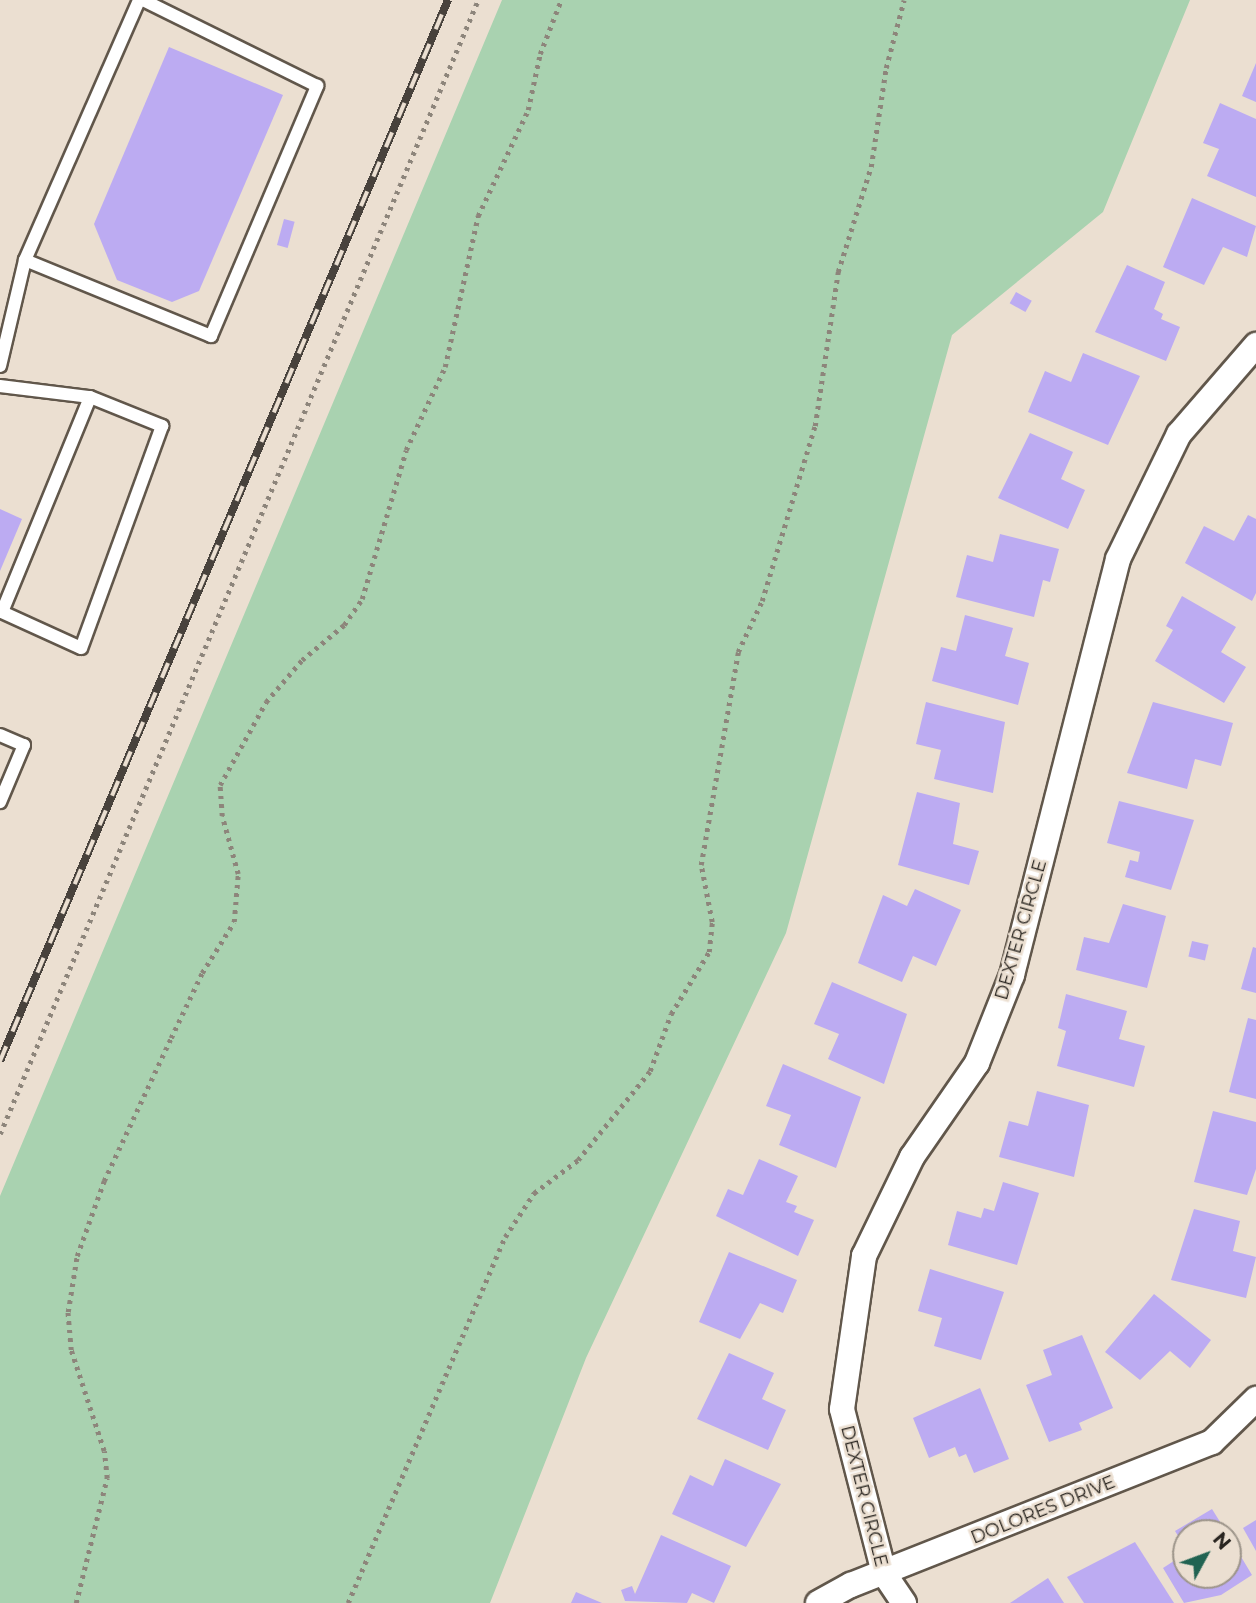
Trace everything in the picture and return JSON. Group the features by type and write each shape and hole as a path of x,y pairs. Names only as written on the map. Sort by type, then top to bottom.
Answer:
{"street":[{"name":"DEXTER CIRCLE","path":"904,1603 884,1573 842,1409 864,1256 912,1157 977,1063 1012,975 1118,559 1180,435 1256,345"},
{"name":"DOLORES DRIVE","path":"818,1603 884,1573 1212,1442 1256,1399"}],"lane":[{"path":"0,366 25,260 141,0 317,86 211,336 25,260"},
{"path":"0,386 90,397 162,426 81,648 2,612 90,397"},
{"path":"0,735 24,745 0,802"}],"path":[{"path":"0,1134 478,0"},
{"path":"76,1603 107,1478 104,1451 71,1350 68,1312 77,1256 104,1181 171,1038 202,973 234,922 238,873 222,816 220,785 266,702 302,660 344,625 362,599 405,450 445,367 478,216 528,110 540,54 561,0"},
{"path":"348,1603 430,1418 467,1317 505,1237 534,1194 578,1160 650,1071 675,1006 709,952 712,922 701,865 738,652 762,601 815,426 836,282 871,167 886,68 904,0"}],"green space":[{"path":"502,0 1190,0 1103,212 952,335 786,933 586,1358 490,1603 0,1603 0,1196"}],"building":[{"path":"169,47 283,95 199,291 172,302 117,280 94,224"},
{"path":"1256,63 1256,102 1242,96"},
{"path":"1220,103 1256,119 1256,197 1207,176 1219,149 1203,143"},
{"path":"1192,198 1256,226 1247,257 1223,247 1204,285 1163,267"},
{"path":"284,219 295,222 288,248 277,245"},
{"path":"1127,265 1165,282 1154,309 1163,314 1161,319 1180,327 1166,361 1095,332"},
{"path":"1016,292 1032,301 1025,312 1010,303"},
{"path":"1083,353 1140,376 1108,445 1028,412 1045,371 1071,382"},
{"path":"1030,433 1073,452 1061,479 1085,490 1068,529 998,498"},
{"path":"0,509 22,519 0,571"},
{"path":"1248,515 1256,519 1256,593 1252,601 1185,563 1204,526 1234,541"},
{"path":"1000,534 1059,549 1050,582 1043,580 1034,617 956,597 967,555 993,562"},
{"path":"1182,596 1236,627 1221,652 1246,667 1224,703 1155,661 1173,630 1166,626"},
{"path":"965,615 1013,628 1005,656 1029,663 1018,705 932,681 941,647 956,651"},
{"path":"926,702 1005,722 993,793 934,779 941,750 916,744"},
{"path":"1153,702 1233,723 1221,766 1195,759 1187,789 1127,773"},
{"path":"917,792 960,803 953,844 979,851 969,885 898,865"},
{"path":"1119,801 1194,820 1171,890 1125,877 1130,860 1138,862 1140,852 1107,843"},
{"path":"915,889 961,910 936,966 913,956 902,982 858,963 883,895 907,906"},
{"path":"1123,904 1166,916 1147,988 1076,970 1084,937 1109,943"},
{"path":"1192,941 1209,945 1205,960 1188,957"},
{"path":"1253,947 1256,948 1256,993 1241,989"},
{"path":"832,982 907,1014 884,1084 828,1059 839,1034 814,1024"},
{"path":"1066,994 1127,1011 1119,1039 1145,1046 1134,1087 1057,1066 1066,1031 1058,1028"},
{"path":"1248,1018 1256,1020 1256,1099 1229,1092"},
{"path":"783,1064 861,1097 836,1168 779,1145 791,1115 766,1106"},
{"path":"1037,1091 1089,1105 1074,1177 999,1157 1009,1121 1028,1126"},
{"path":"1213,1111 1256,1122 1256,1169 1247,1195 1194,1182"},
{"path":"759,1159 798,1176 786,1202 797,1206 794,1212 814,1220 798,1256 716,1216 728,1189 743,1195"},
{"path":"1003,1182 1039,1193 1017,1265 948,1245 957,1211 981,1218 984,1208 994,1211"},
{"path":"1194,1209 1240,1221 1233,1251 1256,1257 1246,1298 1171,1280"},
{"path":"729,1252 797,1280 783,1313 760,1303 740,1339 699,1322"},
{"path":"930,1269 1004,1292 981,1360 934,1346 942,1318 918,1311"},
{"path":"1154,1294 1211,1340 1190,1368 1170,1351 1140,1380 1105,1352"},
{"path":"1082,1335 1113,1408 1079,1423 1082,1430 1049,1442 1026,1385 1052,1375 1043,1350"},
{"path":"729,1353 774,1373 762,1399 786,1410 768,1450 697,1419"},
{"path":"980,1388 1009,1459 974,1473 966,1454 959,1457 955,1447 929,1458 913,1418"},
{"path":"725,1459 781,1484 746,1547 672,1514 690,1475 713,1486"},
{"path":"1212,1509 1218,1519 1195,1519"},
{"path":"1256,1520 1256,1551 1243,1528"},
{"path":"661,1535 731,1566 714,1603 692,1593 687,1603 625,1601 621,1590 632,1586 635,1594"},
{"path":"1135,1542 1174,1603 1084,1603 1067,1577"},
{"path":"1242,1558 1252,1575 1242,1581"},
{"path":"1172,1562 1172,1583 1163,1568"},
{"path":"1048,1578 1064,1603 1010,1603"},
{"path":"1176,1589 1230,1589 1221,1595 1184,1603"},
{"path":"576,1592 602,1603 571,1603"}],"railway":[{"path":"0,1061 448,0"}]}
